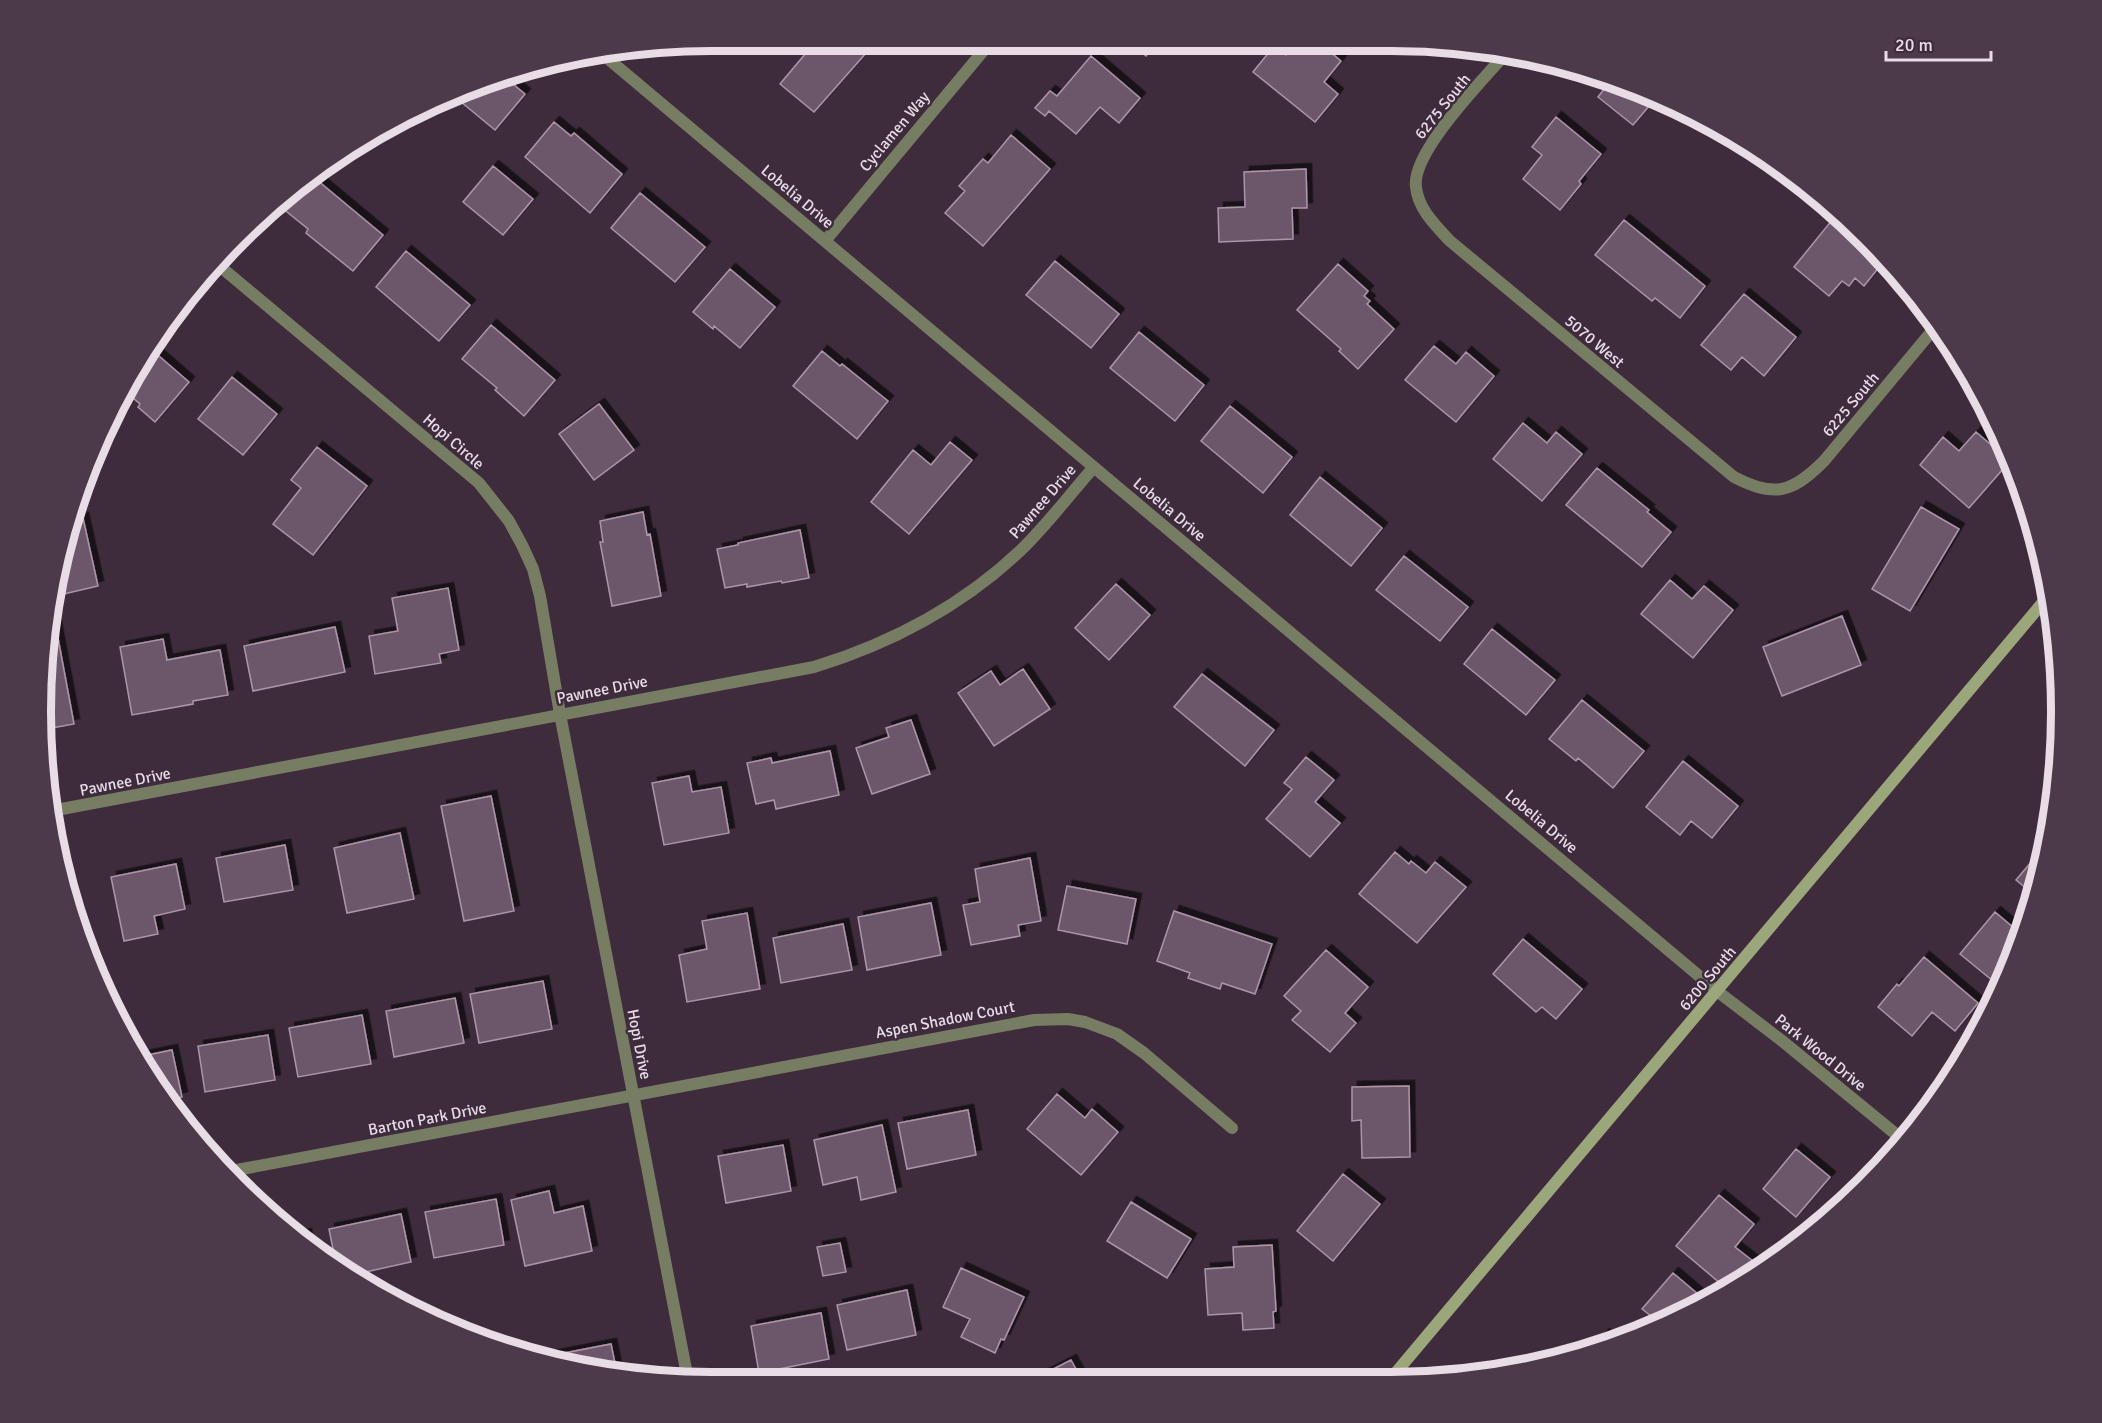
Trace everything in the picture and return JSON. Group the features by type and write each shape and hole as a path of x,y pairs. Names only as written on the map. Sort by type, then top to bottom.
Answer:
{"main road":[{"name":"6200 South","path":"1397,1372 2042,604"}],"street":[{"name":"Cyclamen Way","path":"825,241 983,51"},
{"name":"Lobelia Drive","path":"609,60 1717,991"},
{"name":"6275 South","path":"1415,186 1417,171 1431,143 1500,61"},
{"name":"5070 West","path":"1415,186 1420,203 1428,217 1450,241 1720,467 1748,485 1778,491"},
{"name":"Hopi Circle","path":"222,268 461,467 495,502 522,545 535,578 560,714"},
{"name":"6225 South","path":"1778,491 1803,480 1824,461 1931,332"},
{"name":"Pawnee Drive","path":"59,810 814,667 853,655 891,640 961,600 1023,549 1094,467"},
{"name":"Hopi Drive","path":"560,714 686,1371"},
{"name":"Park Wood Drive","path":"1717,991 1897,1135"},
{"name":"Aspen Shadow Court","path":"633,1095 1034,1020 1068,1019 1085,1022 1117,1034 1232,1128"},
{"name":"Barton Park Drive","path":"236,1170 633,1095"}],"building":[{"path":"804,51 868,51 814,112 780,84 806,53"},
{"path":"1140,51 1150,51 1146,56"},
{"path":"1270,51 1282,51 1286,55 1289,51 1329,51 1341,61 1324,82 1338,94 1315,122 1253,72"},
{"path":"1091,56 1140,98 1119,123 1100,107 1076,134 1049,111 1045,116 1035,108 1050,91 1057,96"},
{"path":"511,83 525,94 495,130 460,101"},
{"path":"1606,87 1650,104 1633,125 1598,97"},
{"path":"1556,117 1601,154 1579,181 1581,184 1560,210 1523,179 1542,155 1532,147"},
{"path":"554,122 571,136 574,133 622,174 590,213 525,157"},
{"path":"1011,135 1050,169 983,246 945,213 965,191 959,186 983,159 988,163"},
{"path":"493,166 533,199 503,235 463,202"},
{"path":"1306,169 1307,208 1292,208 1293,239 1219,242 1218,208 1245,207 1244,172"},
{"path":"318,181 383,235 353,271 306,233 308,229 283,209"},
{"path":"640,193 705,247 675,282 611,228"},
{"path":"1624,220 1705,286 1680,318 1655,298 1652,301 1595,255"},
{"path":"1832,220 1879,267 1864,286 1855,278 1849,286 1842,281 1829,296 1794,267"},
{"path":"406,251 470,305 439,341 376,287"},
{"path":"1055,261 1119,314 1091,348 1026,295"},
{"path":"1338,264 1368,291 1364,296 1370,301 1367,304 1394,329 1358,369 1339,351 1341,349 1297,310"},
{"path":"730,269 775,307 740,348 693,312"},
{"path":"1744,294 1796,337 1764,376 1742,357 1731,370 1701,345"},
{"path":"491,325 555,380 524,416 495,390 497,388 462,359"},
{"path":"1139,332 1204,385 1175,421 1110,368"},
{"path":"1434,346 1456,364 1466,352 1494,376 1456,422 1405,380"},
{"path":"822,351 888,401 857,439 793,386"},
{"path":"156,354 189,382 155,422 138,407 140,404 131,396"},
{"path":"232,377 277,414 243,455 198,419"},
{"path":"599,404 634,450 594,480 559,434"},
{"path":"1230,406 1292,457 1263,493 1201,441"},
{"path":"1523,423 1547,443 1556,432 1582,454 1542,501 1493,459"},
{"path":"1976,432 1997,450 2004,468 1969,508 1920,465 1943,437 1959,451"},
{"path":"950,442 972,460 909,534 871,502 913,450 931,465"},
{"path":"317,447 367,486 313,555 273,524 301,488 291,480"},
{"path":"1597,468 1649,510 1647,512 1671,532 1642,567 1566,505"},
{"path":"1320,477 1382,528 1351,566 1290,515"},
{"path":"1921,507 1959,529 1910,611 1872,589"},
{"path":"643,512 647,535 650,534 661,596 612,606 600,542 603,542 600,521"},
{"path":"83,518 98,586 62,594 74,541 80,519"},
{"path":"800,530 809,578 725,588 717,549"},
{"path":"1404,556 1468,607 1440,641 1376,590"},
{"path":"1670,580 1692,599 1704,586 1733,610 1693,658 1641,614"},
{"path":"1116,584 1150,615 1109,660 1075,628"},
{"path":"448,588 459,650 439,654 441,663 375,674 369,636 398,631 392,598"},
{"path":"1842,616 1861,665 1782,696 1763,647"},
{"path":"335,627 345,672 253,691 244,646"},
{"path":"1492,629 1555,680 1526,715 1464,664"},
{"path":"56,630 74,724 51,728 52,668"},
{"path":"163,639 167,660 220,650 228,695 132,715 120,647"},
{"path":"1023,669 1050,709 994,746 958,693 991,671 1000,685"},
{"path":"1202,674 1274,730 1245,766 1174,707"},
{"path":"1582,700 1644,751 1613,788 1578,758 1576,761 1549,739"},
{"path":"911,720 930,774 872,794 856,748 889,737 886,728"},
{"path":"830,751 839,795 776,809 774,800 756,804 747,763 771,758 772,763"},
{"path":"1306,757 1334,780 1315,802 1340,823 1310,857 1266,819 1292,789 1284,783"},
{"path":"1683,761 1738,806 1712,838 1691,821 1680,835 1646,807"},
{"path":"689,776 692,792 721,787 729,833 664,845 652,783"},
{"path":"491,796 514,911 464,921 441,806"},
{"path":"400,833 414,899 347,913 334,848"},
{"path":"285,845 293,890 224,902 216,858"},
{"path":"1395,852 1409,864 1411,861 1426,873 1435,862 1466,887 1417,943 1359,894"},
{"path":"1030,858 1041,921 1018,925 1020,936 971,945 963,905 980,902 975,869"},
{"path":"2033,859 2026,888 2016,880"},
{"path":"176,864 185,909 154,916 158,934 124,941 111,877"},
{"path":"1067,886 1136,899 1127,944 1058,930"},
{"path":"931,903 941,955 867,970 858,917"},
{"path":"1174,911 1272,944 1255,994 1222,983 1220,989 1188,978 1190,973 1157,961"},
{"path":"1995,912 2014,928 1993,981 1960,954"},
{"path":"747,913 760,989 687,1002 679,955 707,949 702,921"},
{"path":"843,924 852,970 781,983 773,938"},
{"path":"1523,939 1582,989 1556,1019 1542,1007 1536,1012 1493,974"},
{"path":"1326,950 1368,987 1345,1013 1356,1023 1330,1052 1292,1020 1301,1011 1284,996"},
{"path":"1924,957 1978,1003 1955,1031 1932,1012 1912,1036 1878,1007"},
{"path":"543,981 552,1029 479,1043 470,994"},
{"path":"455,998 464,1043 394,1057 386,1011"},
{"path":"362,1015 371,1064 298,1077 289,1028"},
{"path":"268,1035 275,1080 205,1092 198,1046"},
{"path":"172,1050 182,1097 176,1099 147,1055"},
{"path":"1409,1086 1410,1157 1362,1158 1361,1120 1352,1121 1352,1087"},
{"path":"1057,1094 1085,1118 1092,1109 1118,1132 1081,1175 1027,1129"},
{"path":"968,1110 976,1155 907,1169 898,1123"},
{"path":"882,1125 896,1192 861,1200 857,1177 823,1185 814,1140"},
{"path":"783,1145 791,1191 726,1203 718,1156"},
{"path":"1796,1149 1830,1177 1796,1217 1763,1189"},
{"path":"1343,1174 1380,1204 1333,1261 1297,1231"},
{"path":"549,1191 554,1213 583,1206 592,1251 525,1266 511,1200"},
{"path":"1719,1195 1754,1224 1735,1247 1755,1262 1721,1284 1676,1246"},
{"path":"496,1199 504,1245 434,1258 425,1212"},
{"path":"1131,1202 1191,1239 1167,1278 1107,1241"},
{"path":"401,1214 411,1262 363,1273 334,1253 329,1229"},
{"path":"840,1243 846,1272 823,1276 817,1247"},
{"path":"1272,1245 1276,1311 1273,1312 1274,1328 1243,1330 1242,1313 1208,1315 1205,1269 1234,1267 1233,1247"},
{"path":"961,1268 1024,1297 1004,1340 1001,1339 995,1353 961,1337 970,1319 943,1307"},
{"path":"1673,1273 1699,1295 1648,1320 1651,1316 1642,1309"},
{"path":"907,1290 916,1335 847,1350 837,1305"},
{"path":"821,1313 829,1359 759,1372 751,1326"},
{"path":"611,1344 615,1364 583,1359 561,1354"},
{"path":"1071,1360 1078,1372 1048,1372"}]}
